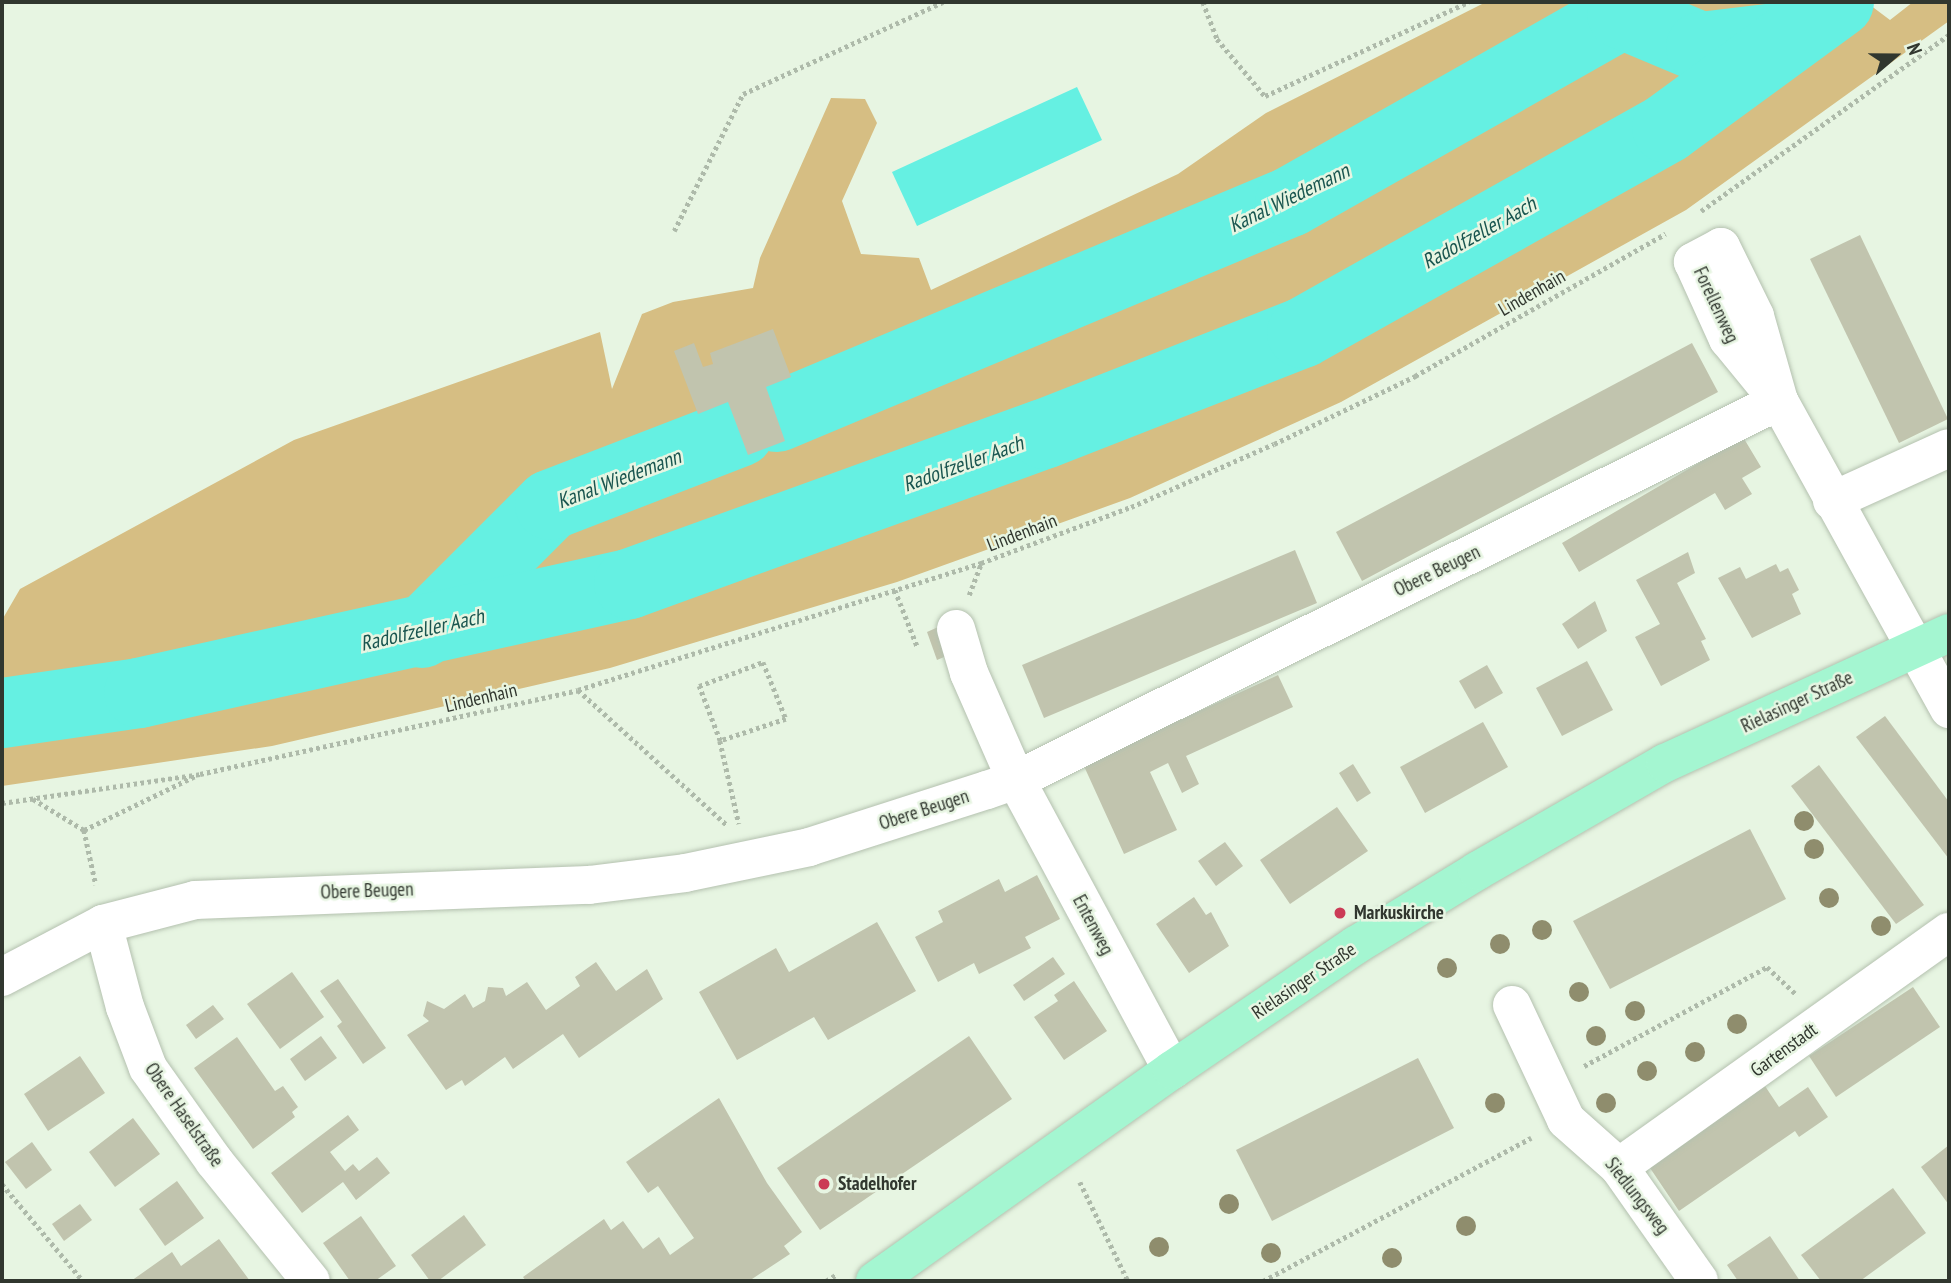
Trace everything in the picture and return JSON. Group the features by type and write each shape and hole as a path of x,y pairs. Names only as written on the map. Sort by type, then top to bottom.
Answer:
{"main road":[{"name":"Rielasinger Straße","path":"875,1281 1062,1151 1172,1070 1356,945 1653,769 1949,633"}],"street":[{"name":"Obere Beugen","path":"2,977 103,923 195,900 589,885 753,848 1016,780 1779,401 1832,501"},
{"path":"1949,448 1832,501 1912,649 1949,709"},
{"name":"Entenweg","path":"956,629 969,673 1016,780 1172,1070"},
{"name":"Obere Haselstraße","path":"103,923 125,1007 148,1068 214,1161 311,1281"},
{"name":"Gartenstadt","path":"1619,1167 1949,932"},
{"name":"Siedlungsweg","path":"1512,1005 1566,1121 1619,1167 1699,1281"}],"path":[{"path":"674,231 743,94 943,2"},
{"path":"1203,2 1217,38 1265,96 1468,2"},
{"path":"1695,215 1949,36"},
{"name":"Lindenhain","path":"2,803 200,774 578,690 981,563 1143,501 1415,376 1673,230"},
{"path":"720,741 786,719 763,662 699,686 720,741 753,848"},
{"path":"578,690 753,848"},
{"path":"83,831 200,774"},
{"path":"32,799 83,831 92,861"},
{"path":"1550,1083 1767,967 1825,1020"},
{"path":"1263,1281 1566,1121"},
{"path":"1062,1151 1128,1281"},
{"path":"2,1184 83,1281"}],"shaded area":[{"path":"1486,2 1866,2 1890,20 1913,2 1949,2 1949,21 1686,210 1341,402 1130,498 897,582 610,668 272,746 2,786 2,620 20,589 294,440 600,332 612,389 642,314 673,302 753,288 760,258 831,98 865,99 877,123 842,201 861,254 919,258 931,290 1178,174 1266,113"}],"water":[{"path":"1077,87 1102,140 917,226 892,172"}],"building":[{"path":"1860,235 1948,419 1899,443 1810,259"},
{"path":"773,329 791,377 766,387 785,441 748,455 728,402 698,414 674,351 694,343 703,367 713,364 710,353"},
{"path":"1692,343 1718,392 1362,581 1336,532"},
{"path":"1743,437 1761,467 1742,478 1752,494 1725,510 1715,493 1579,572 1562,543"},
{"path":"1295,550 1317,603 1044,718 1022,665"},
{"path":"1688,552 1695,573 1677,583 1706,639 1701,641 1710,660 1661,686 1635,637 1660,624 1636,580"},
{"path":"1776,564 1780,572 1788,568 1799,590 1792,594 1801,614 1752,638 1718,578 1740,567 1746,579"},
{"path":"1595,601 1607,631 1578,649 1562,624"},
{"path":"945,624 956,652 937,660 927,632"},
{"path":"1587,661 1613,710 1562,736 1536,688"},
{"path":"1487,665 1503,693 1475,709 1459,681"},
{"path":"1278,675 1293,707 1186,756 1199,784 1182,793 1168,763 1150,772 1177,830 1124,854 1083,764"},
{"path":"1885,716 1949,802 1949,859 1856,737"},
{"path":"1483,722 1508,767 1425,813 1400,767"},
{"path":"1353,764 1371,793 1357,802 1339,773"},
{"path":"1819,765 1924,905 1896,924 1791,786"},
{"path":"1337,807 1368,851 1290,904 1260,860"},
{"path":"1750,829 1786,899 1610,989 1573,921"},
{"path":"1225,842 1243,866 1216,886 1198,861"},
{"path":"1037,875 1060,919 1025,937 1031,948 979,974 974,963 938,982 915,937 943,922 938,911 999,879 1005,892"},
{"path":"1194,897 1206,915 1211,912 1229,946 1189,973 1156,924"},
{"path":"877,922 916,991 828,1040 814,1017 737,1060 699,992 776,948 789,972"},
{"path":"1053,957 1065,974 1024,1001 1013,985"},
{"path":"596,962 616,991 647,969 663,999 579,1058 563,1034 513,1069 505,1057 465,1086 462,1080 446,1090 407,1035 429,1021 423,1016 427,1001 444,1009 465,994 473,1008 485,1001 488,987 503,988 506,996 527,982 546,1010 580,986 575,977"},
{"path":"292,972 324,1017 280,1049 247,1004"},
{"path":"338,979 386,1048 363,1064 337,1026 342,1022 320,991"},
{"path":"1074,981 1107,1031 1064,1060 1034,1017 1058,1001 1054,995"},
{"path":"1913,987 1940,1027 1836,1097 1809,1056"},
{"path":"213,1005 224,1019 196,1039 186,1025"},
{"path":"321,1036 337,1058 305,1081 290,1059"},
{"path":"969,1036 1012,1099 820,1230 777,1168"},
{"path":"237,1037 275,1091 283,1086 298,1107 292,1112 295,1117 253,1149 194,1068"},
{"path":"80,1056 105,1093 48,1131 24,1094"},
{"path":"1418,1058 1454,1128 1272,1221 1236,1150"},
{"path":"1765,1086 1779,1107 1808,1087 1828,1117 1799,1137 1795,1131 1679,1211 1648,1165"},
{"path":"719,1098 767,1183 802,1232 784,1246 790,1254 749,1281 526,1281 523,1277 604,1219 611,1230 623,1221 643,1249 659,1237 670,1255 694,1238 658,1186 648,1193 626,1162"},
{"path":"348,1115 359,1130 330,1152 345,1171 353,1164 359,1171 377,1157 390,1173 356,1200 343,1182 302,1213 271,1173"},
{"path":"133,1118 160,1154 115,1187 89,1152"},
{"path":"32,1142 52,1170 26,1189 5,1162"},
{"path":"1949,1145 1949,1205 1921,1167"},
{"path":"177,1181 204,1218 165,1246 139,1209"},
{"path":"1893,1188 1926,1233 1860,1281 1821,1281 1801,1255"},
{"path":"80,1204 92,1220 64,1241 52,1224"},
{"path":"464,1215 486,1245 438,1281 430,1281 411,1255"},
{"path":"361,1216 396,1266 375,1281 350,1281 323,1243"},
{"path":"1770,1236 1800,1281 1738,1281 1727,1265"},
{"path":"219,1239 250,1281 131,1281 172,1252 181,1266"}],"waterway":[{"name":"Radolfzeller Aach","path":"2,713 139,693 629,584 1044,434 1302,333 1667,128 1839,2"},
{"name":"Kanal Wiedemann","path":"777,417 1290,202 1622,14 1701,47 1792,36"},
{"name":"Kanal Wiedemann","path":"422,633 550,505 739,432"}],"place":[{"name":"Markuskirche","path":"1340,913"},
{"name":"Stadelhofer","path":"824,1184"}]}
